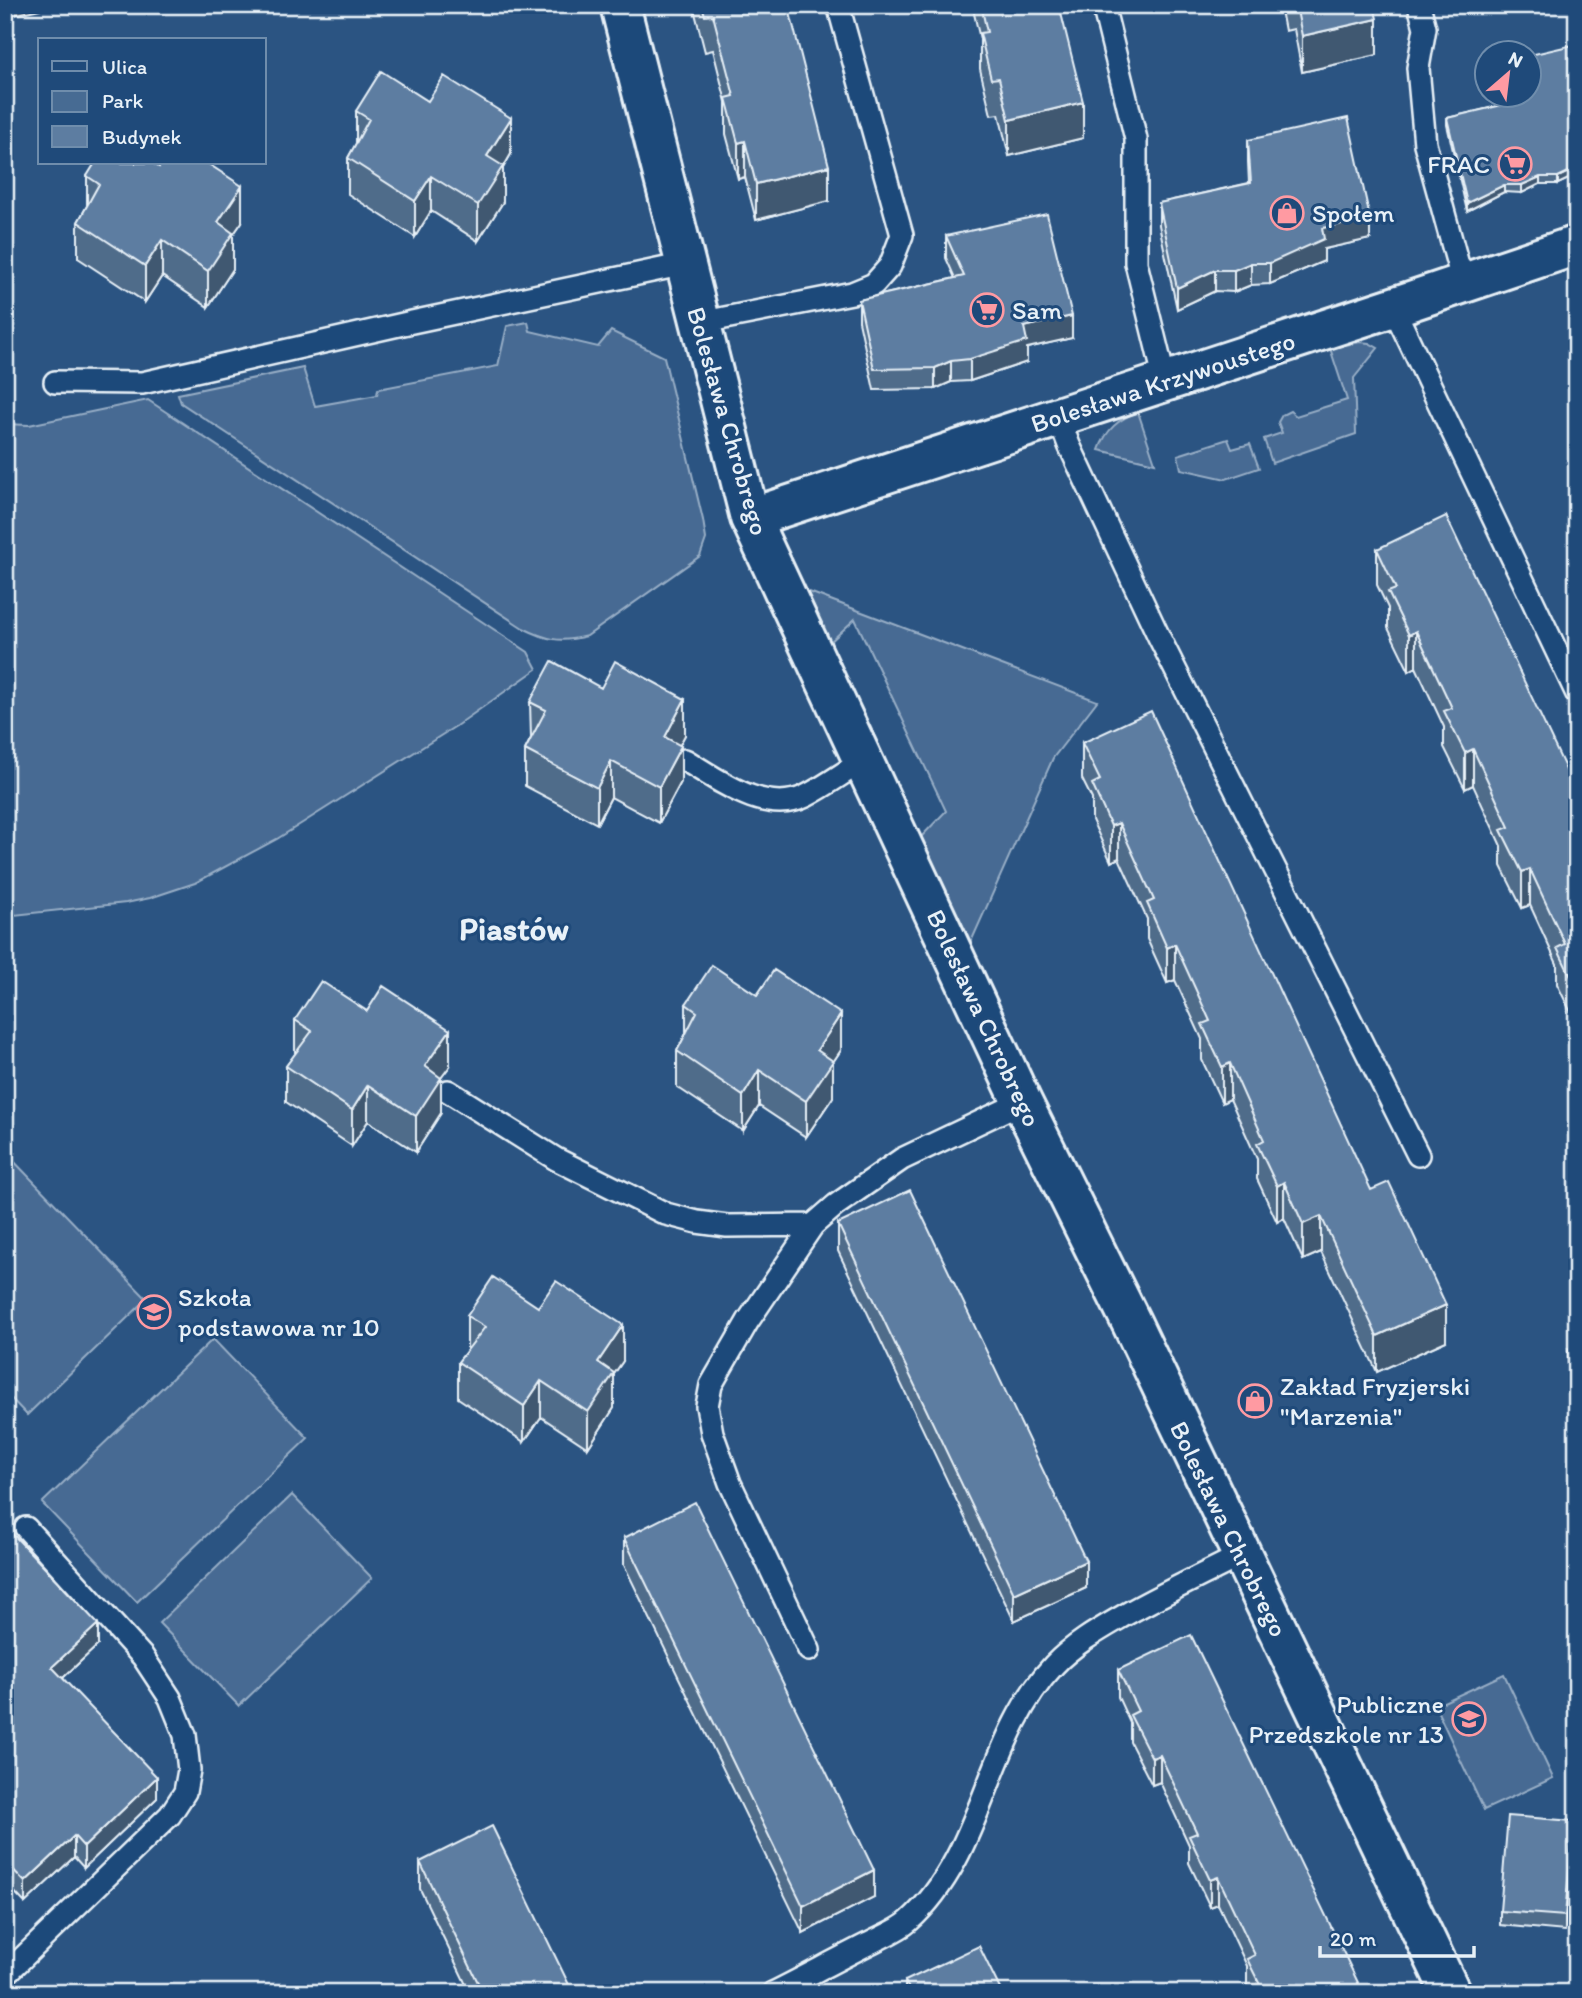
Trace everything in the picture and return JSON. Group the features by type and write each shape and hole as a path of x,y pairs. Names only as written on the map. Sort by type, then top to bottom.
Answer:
{"street":[{"name":"Bolesława Chrobrego","path":"620,5 750,518 1023,1102 1132,1324 1451,1993"},
{"name":"Bolesława Krzywoustego","path":"750,518 1577,245"}],"lane":[{"path":"699,323 852,293 873,284 890,266 902,235 838,5"},
{"path":"1103,5 1136,139 1136,263 1165,381"},
{"path":"1419,5 1424,28 1418,68 1424,144 1463,283"},
{"path":"55,382 142,383 685,264"},
{"path":"1393,307 1577,694"},
{"path":"1058,416 1159,637 1418,1155"},
{"path":"685,760 740,793 765,800 787,802 806,796 863,761"},
{"path":"448,1091 556,1159 666,1214 727,1226 813,1225"},
{"path":"809,1650 730,1483 712,1433 707,1406 711,1385 748,1321 813,1225 836,1205 902,1159 1023,1102"},
{"path":"5,1975 170,1815 185,1792 189,1770 185,1735 170,1698 143,1657 26,1528"},
{"path":"773,1993 908,1923 935,1895 962,1851 1006,1741 1030,1696 1071,1648 1168,1591 1241,1555"}],"green space":[{"path":"528,322 530,331 598,347 611,331 664,357 703,520 706,539 700,556 587,636 561,640 523,628 181,403 178,394 303,368 315,406 377,395 378,389 498,366 507,326"},
{"path":"1360,342 1378,348 1354,378 1356,434 1272,463 1264,439 1282,433 1278,422 1282,415 1290,411 1296,416 1347,400 1330,348"},
{"path":"148,400 528,652 537,669 456,726 277,839 195,883 126,903 5,916 5,424 29,425"},
{"path":"1138,412 1155,463 1099,450 1114,426"},
{"path":"1228,439 1232,449 1250,444 1259,468 1226,479 1181,469 1178,455"},
{"path":"804,590 1097,701 1053,758 971,942 920,838 946,811 855,619 829,643"},
{"path":"5,1152 147,1299 27,1415 5,1392"},
{"path":"213,1339 308,1438 137,1602 42,1503"},
{"path":"292,1495 372,1578 239,1706 159,1623"},
{"path":"1504,1674 1553,1778 1484,1810 1435,1706"}],"building":[{"path":"702,5 788,5 829,166 756,184 745,141 738,143 726,98 734,96 713,15 705,16"},
{"path":"981,5 1059,5 1083,102 1009,120 999,78 991,79 980,33 987,32"},
{"path":"1296,5 1374,5 1377,19 1302,36"},
{"path":"1577,44 1577,168 1558,177 1540,177 1522,185 1504,185 1467,203 1447,118 1489,108 1544,108 1544,52"},
{"path":"381,71 428,101 444,76 511,118 487,156 503,166 478,205 431,176 415,201 348,158 369,119 356,111"},
{"name":"Społem","path":"1348,118 1370,218 1322,228 1324,239 1270,263 1251,263 1234,270 1215,270 1177,288 1159,203 1251,183 1248,140"},
{"path":"94,164 154,164 159,167 160,164 209,164 242,186 218,222 233,233 208,271 162,240 145,266 78,222 99,184 87,176"},
{"name":"Sam","path":"1047,214 1072,316 1024,327 1027,341 970,359 951,361 935,368 874,369 859,300 964,276 946,236"},
{"path":"1446,516 1577,793 1577,989 1557,948 1565,944 1530,869 1522,872 1501,830 1509,827 1473,749 1465,753 1444,711 1452,708 1416,631 1409,635 1388,592 1396,589 1377,549"},
{"path":"552,661 601,688 615,661 685,699 665,737 681,746 659,787 611,761 597,788 525,750 546,710 530,702"},
{"path":"1151,711 1371,1190 1389,1182 1446,1305 1377,1336 1321,1216 1303,1224 1284,1182 1277,1186 1257,1144 1264,1140 1230,1063 1222,1067 1202,1024 1210,1021 1175,944 1167,948 1147,903 1154,900 1119,823 1111,826 1092,784 1100,780 1082,743"},
{"path":"712,965 757,995 774,970 841,1014 817,1050 833,1061 806,1101 759,1070 743,1096 677,1051 697,1012 686,1004"},
{"path":"321,981 367,1011 383,986 450,1030 425,1066 441,1078 416,1116 368,1085 352,1110 286,1066 312,1031 295,1020"},
{"path":"910,1190 1086,1561 1014,1594 838,1224"},
{"path":"493,1277 538,1307 556,1281 623,1325 598,1362 614,1373 588,1412 541,1381 524,1406 458,1362 485,1327 467,1316"},
{"path":"1577,1344 1577,1368 1568,1349"},
{"path":"695,1502 874,1870 803,1906 624,1538"},
{"path":"5,1526 98,1624 52,1667 157,1777 84,1847 74,1836 25,1882 5,1861"},
{"path":"1191,1635 1363,1993 1264,1993 1247,1959 1255,1955 1218,1877 1210,1880 1189,1836 1197,1833 1160,1755 1152,1758 1130,1715 1138,1711 1118,1670"},
{"path":"1508,1816 1573,1821 1565,1916 1500,1911"},
{"path":"492,1826 573,1993 483,1993 420,1862"},
{"path":"979,1946 1002,1993 911,1993 905,1981"}],"place":[{"name":"FRAC","path":"1515,164"},
{"name":"Społem","path":"1287,213"},
{"name":"Sam","path":"987,310"},
{"name":"Szkoła podstawowa nr 10","path":"154,1312"},
{"name":"Zakład Fryzjerski \"Marzenia\"","path":"1255,1401"},
{"name":"Publiczne Przedszkole nr 13","path":"1469,1719"}],"district":[{"name":"Piastów","path":"514,928"}]}
